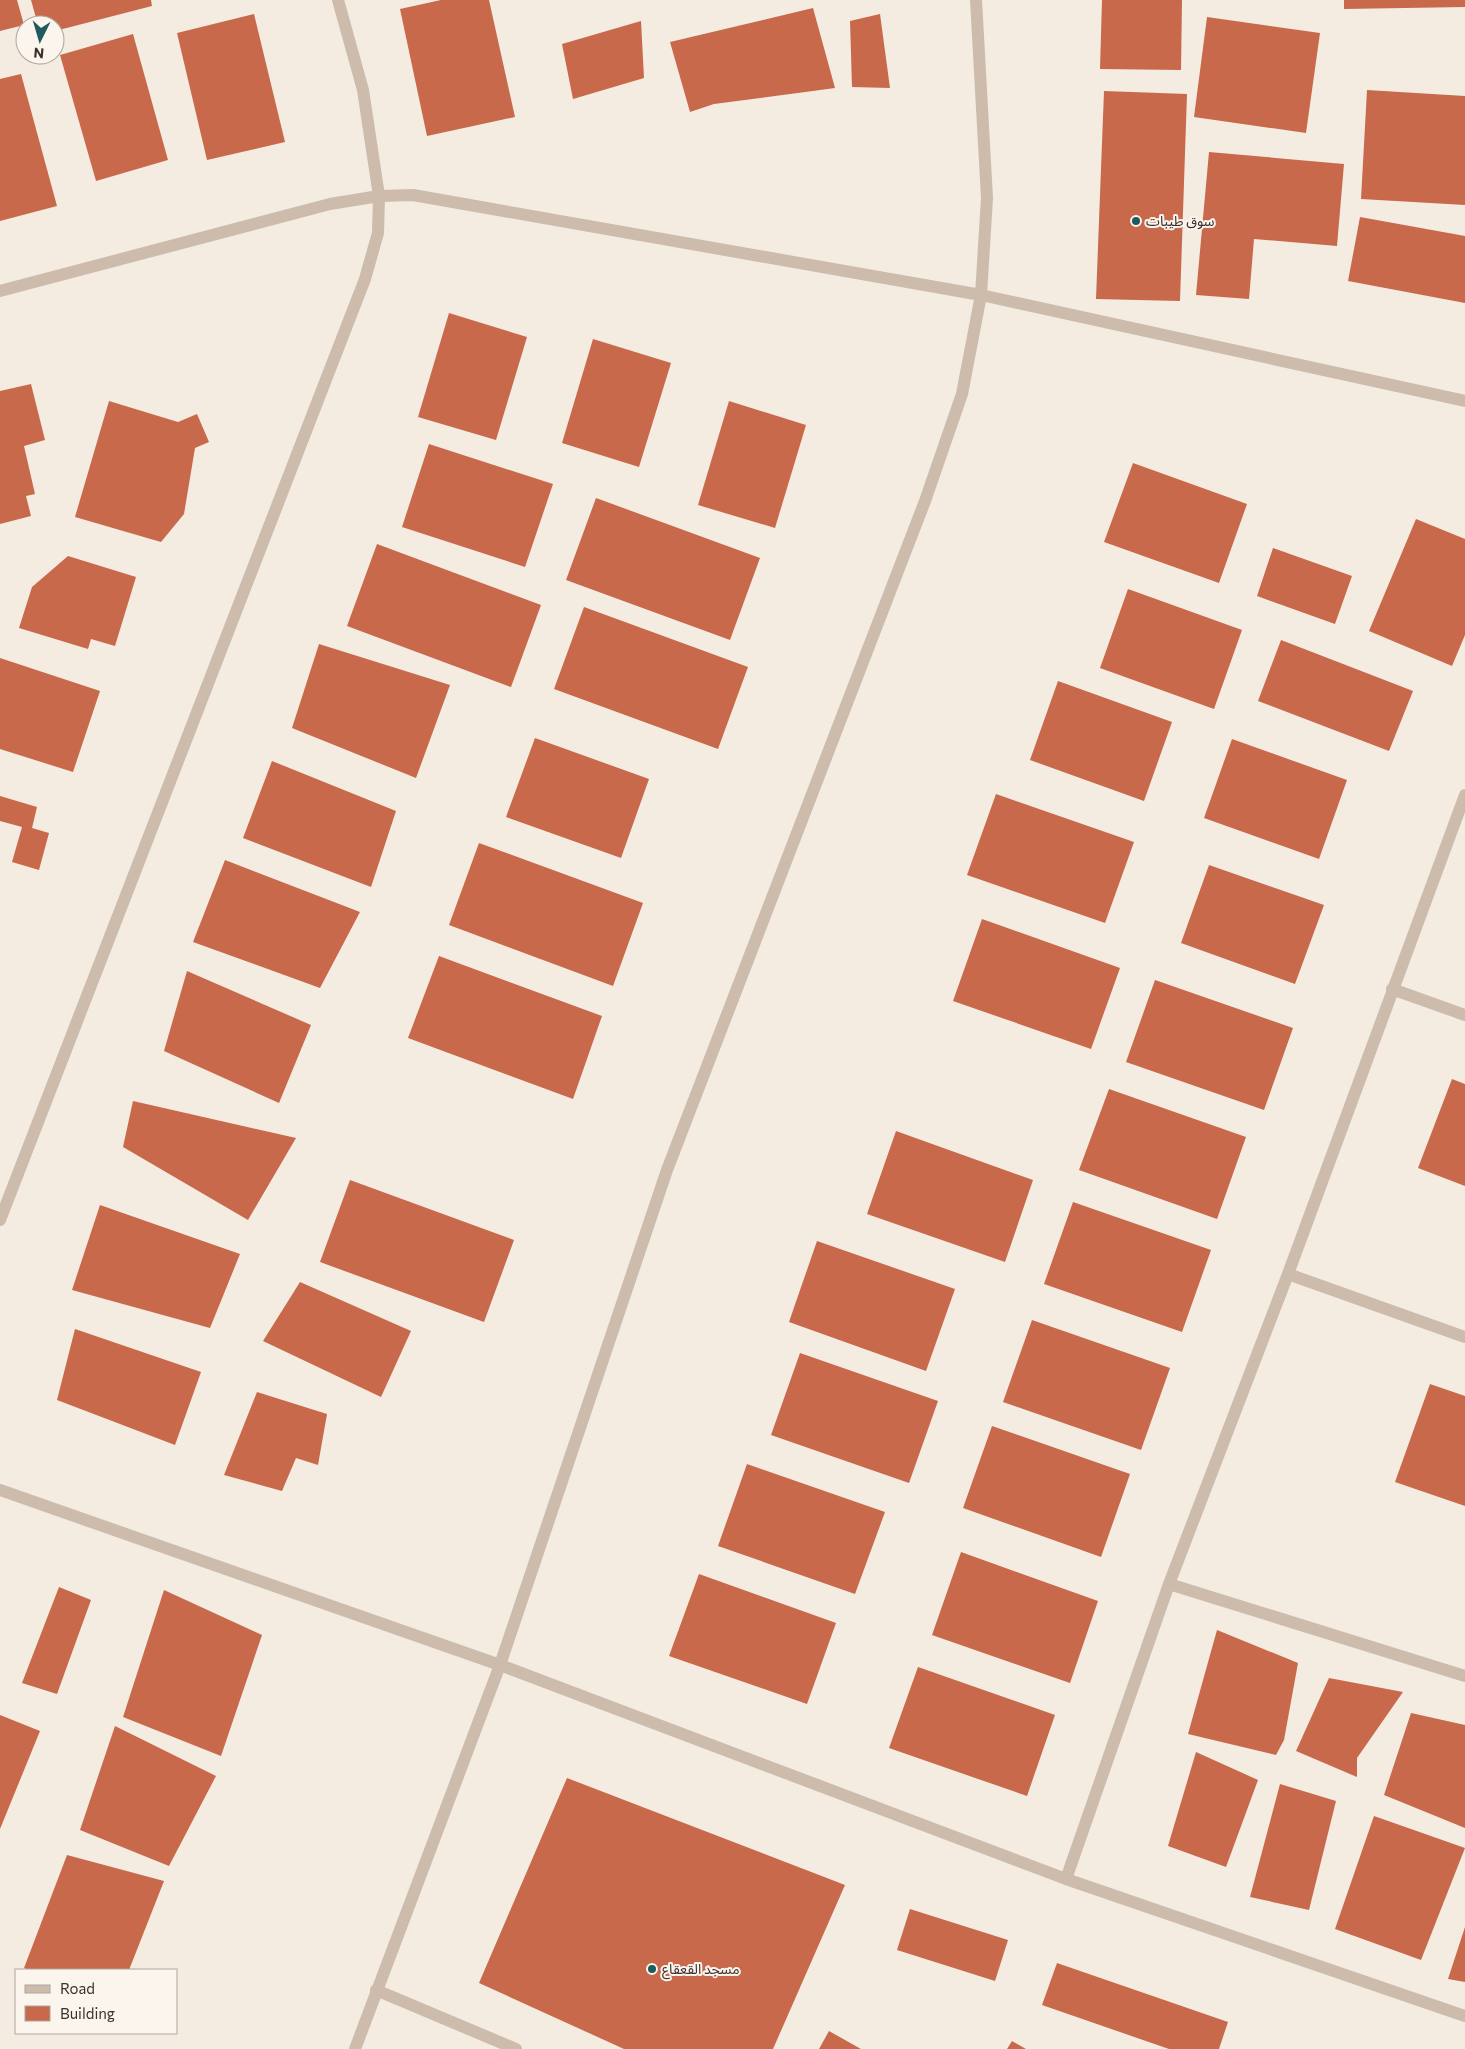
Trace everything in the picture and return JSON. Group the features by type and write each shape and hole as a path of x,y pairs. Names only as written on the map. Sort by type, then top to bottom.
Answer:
{"street":[{"path":"0,1220 365,279 378,233 379,196 363,90 338,0"},
{"path":"355,2049 500,1665 667,1170 921,510 962,394 982,295 986,198 976,0"},
{"path":"0,291 330,204 379,196 413,196 982,295 1465,401"},
{"path":"1066,1878 1168,1584 1288,1274 1465,795"},
{"path":"1392,989 1465,1015"},
{"path":"1288,1274 1465,1337"},
{"path":"0,1490 500,1665 1066,1878 1465,2016"},
{"path":"1168,1584 1465,1676"},
{"path":"376,1990 516,2049"}],"building":[{"path":"0,0 17,0 21,15 15,15 15,27 0,31"},
{"path":"31,0 151,0 152,6 65,28 65,15 35,15"},
{"path":"441,0 489,0 515,117 427,136 400,9"},
{"path":"1102,0 1182,0 1181,70 1100,69"},
{"path":"1344,0 1465,0 1465,7 1344,9"},
{"path":"813,8 835,88 714,104 690,112 670,42"},
{"path":"254,14 285,142 207,160 177,33"},
{"path":"880,14 890,88 852,87 850,21"},
{"path":"1207,17 1320,33 1306,133 1194,117"},
{"path":"641,21 644,78 573,99 562,44"},
{"path":"133,34 168,160 96,181 63,65 65,65 65,54"},
{"path":"21,74 57,206 0,221 0,79"},
{"path":"1367,90 1465,96 1465,205 1361,199"},
{"path":"1104,91 1187,94 1180,301 1096,299"},
{"path":"1209,152 1344,164 1337,246 1254,239 1249,299 1196,295"},
{"path":"1360,217 1465,236 1465,303 1348,281"},
{"path":"449,313 527,337 496,440 418,417"},
{"path":"593,339 671,363 639,467 562,443"},
{"path":"31,384 45,440 24,446 35,494 26,496 31,516 0,524 0,391"},
{"path":"109,401 178,422 197,414 209,442 195,448 184,514 161,542 75,517"},
{"path":"729,401 806,425 775,528 698,505"},
{"path":"429,444 553,484 525,567 402,527"},
{"path":"1133,463 1247,504 1219,583 1104,542"},
{"path":"596,498 760,558 730,640 566,580"},
{"path":"1416,519 1465,539 1465,635 1452,666 1369,631"},
{"path":"377,544 541,605 511,687 347,626"},
{"path":"1273,548 1352,576 1335,624 1257,596"},
{"path":"68,556 136,577 115,646 91,639 88,649 19,628 32,587"},
{"path":"1128,589 1242,630 1214,709 1100,668"},
{"path":"584,607 748,667 718,749 554,689"},
{"path":"1281,640 1413,691 1389,751 1258,701"},
{"path":"319,644 450,685 416,778 292,728"},
{"path":"0,658 100,691 73,772 0,749"},
{"path":"1058,681 1172,722 1144,801 1030,760"},
{"path":"535,738 649,779 621,858 506,817"},
{"path":"1232,739 1347,780 1319,859 1204,818"},
{"path":"272,761 396,811 371,887 243,838"},
{"path":"996,794 1134,842 1105,923 967,875"},
{"path":"0,796 37,807 32,828 49,833 39,870 12,862 22,827 0,821"},
{"path":"479,843 643,903 613,986 449,925"},
{"path":"225,860 360,912 320,988 193,942"},
{"path":"1209,865 1324,905 1295,984 1181,943"},
{"path":"982,919 1120,968 1091,1049 953,1001"},
{"path":"439,956 602,1016 573,1099 408,1038"},
{"path":"187,971 311,1025 279,1103 164,1051"},
{"path":"1155,980 1293,1028 1264,1110 1126,1062"},
{"path":"1452,1079 1465,1084 1465,1186 1418,1168"},
{"path":"1109,1089 1246,1137 1217,1219 1079,1170"},
{"path":"133,1101 296,1138 248,1220 123,1147"},
{"path":"896,1131 1033,1180 1005,1262 867,1214"},
{"path":"350,1180 514,1240 484,1322 320,1262"},
{"path":"1073,1202 1211,1250 1182,1332 1044,1284"},
{"path":"100,1205 240,1254 210,1328 72,1290"},
{"path":"817,1241 955,1289 926,1371 789,1322"},
{"path":"300,1282 411,1331 381,1397 263,1341"},
{"path":"1032,1320 1170,1368 1141,1450 1003,1402"},
{"path":"75,1329 201,1372 175,1445 57,1400"},
{"path":"800,1353 938,1401 909,1483 771,1435"},
{"path":"1430,1384 1465,1396 1465,1506 1395,1482"},
{"path":"257,1392 327,1414 318,1465 296,1458 282,1491 224,1475"},
{"path":"992,1426 1130,1474 1101,1557 963,1508"},
{"path":"747,1464 885,1512 855,1594 718,1546"},
{"path":"961,1552 1098,1601 1070,1683 932,1635"},
{"path":"699,1574 836,1623 807,1704 669,1656"},
{"path":"59,1587 91,1600 57,1694 22,1683"},
{"path":"164,1590 262,1635 221,1756 123,1717"},
{"path":"1217,1630 1298,1663 1284,1740 1276,1755 1188,1734"},
{"path":"918,1667 1055,1715 1027,1796 889,1748"},
{"path":"1329,1678 1403,1692 1357,1758 1357,1777 1296,1751"},
{"path":"1411,1713 1465,1725 1465,1828 1384,1795"},
{"path":"0,1715 40,1731 0,1829"},
{"path":"115,1726 216,1776 169,1866 80,1830"},
{"path":"1196,1752 1258,1780 1226,1867 1168,1846"},
{"path":"567,1778 845,1885 773,2049 624,2049 479,1983"},
{"path":"1280,1784 1336,1801 1309,1910 1250,1897"},
{"path":"1374,1816 1465,1848 1421,1960 1335,1929"},
{"path":"67,1855 164,1881 129,1969 24,1968"},
{"path":"910,1909 1008,1940 995,1981 897,1950"},
{"path":"1465,1927 1465,1982 1448,1979"},
{"path":"1057,1963 1228,2022 1219,2049 1169,2049 1042,2005"},
{"path":"829,2031 861,2049 819,2049"},
{"path":"1012,2041 1026,2049 1007,2049"}],"place":[{"name":"سوق طيبات","path":"1136,221"},
{"name":"مسجد القعقاع","path":"652,1969"}]}
